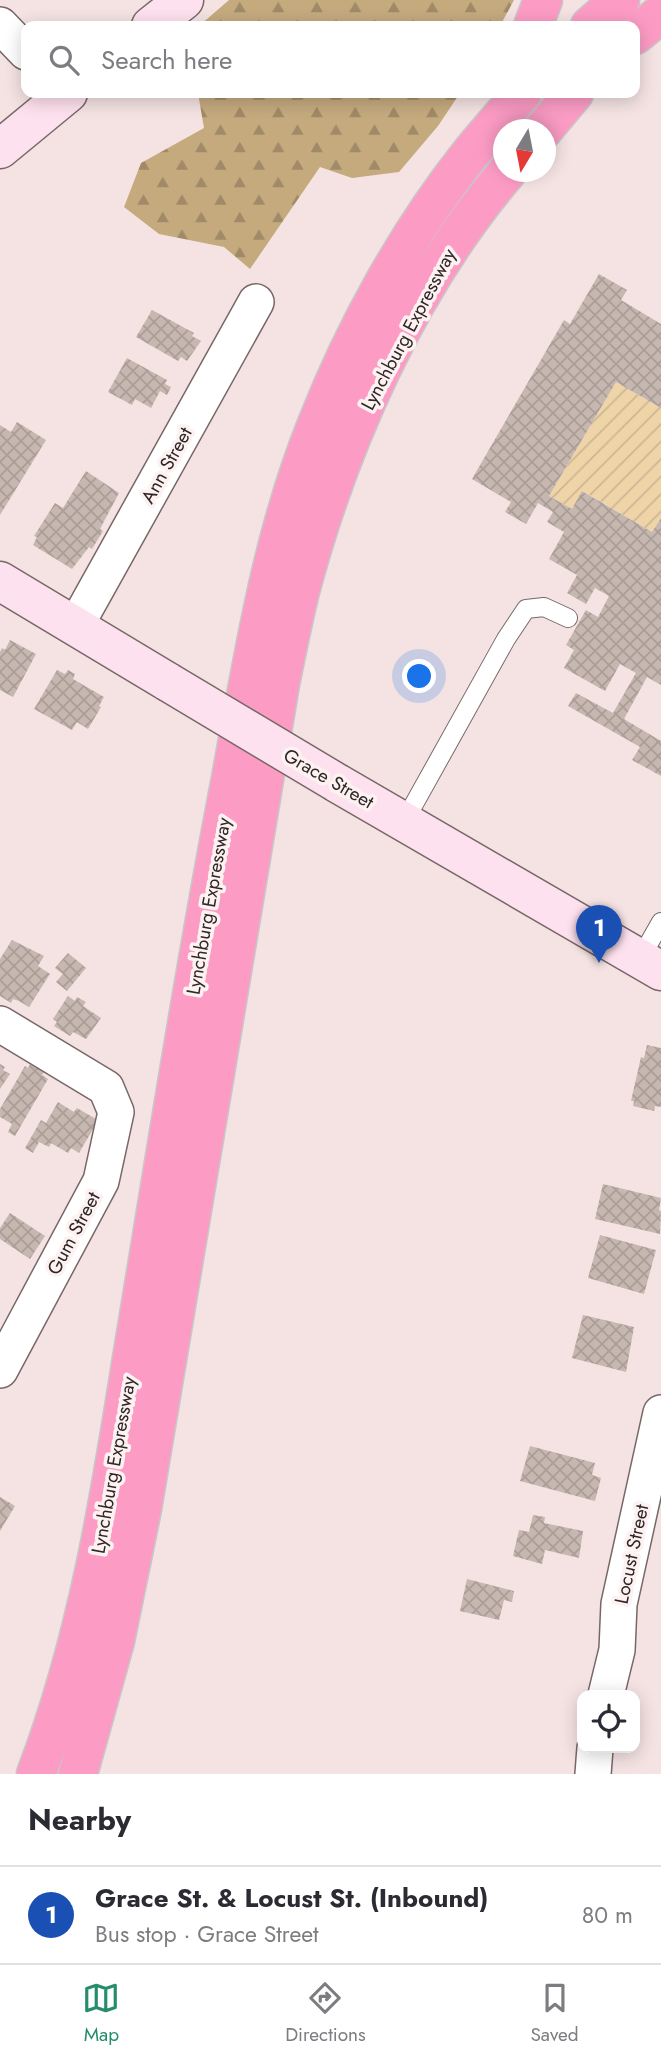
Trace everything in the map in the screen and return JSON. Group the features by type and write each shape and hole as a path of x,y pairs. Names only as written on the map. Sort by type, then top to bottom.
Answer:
{"highway":[{"path":"535,21 543,0"},
{"path":"468,156 492,98"},
{"name":"Lynchburg Expressway","path":"36,1774 84,1616 111,1487 207,905 265,597 288,505 317,424 355,338 406,247 468,156 518,98"},
{"path":"552,119 571,98"},
{"name":"Lynchburg Expressway","path":"78,1774 115,1641 142,1509 280,684 300,594 347,448 382,369 442,261 480,204 499,182"}],"main road":[{"path":"157,21 184,0"},
{"path":"0,149 61,98"},
{"name":"Grace Street","path":"0,581 337,783 650,965"}],"street":[{"path":"0,25 21,47"},
{"name":"Ann Street","path":"75,627 256,302"},
{"name":"Gum Street","path":"0,1024 106,1088 116,1112 101,1181 0,1370"},
{"name":"Locust Street","path":"607,1690 617,1650 619,1604 658,1435"},
{"path":"593,1774 595,1753"}],"lane":[{"path":"404,822 506,639 526,609 544,607 568,618"},
{"path":"650,965 661,922"}],"green space":[{"path":"229,0 514,0 503,21 205,21"},
{"path":"199,98 457,98 438,126 399,172 352,178 320,167 250,269 224,247 159,234 124,207 141,163 204,128"}],"shaded area":[{"path":"616,382 661,408 661,518 652,532 583,491 572,509 549,496"}],"building":[{"path":"599,274 627,290 621,300 661,324 661,408 616,382 549,496 572,509 582,491 652,532 661,518 661,685 647,677 624,719 661,741 661,776 632,760 640,747 568,706 576,693 613,713 636,673 620,664 605,691 564,668 574,650 566,645 586,610 598,617 609,596 595,588 586,604 567,593 577,575 549,559 564,532 547,522 553,512 538,503 526,524 505,512 511,502 472,479 564,320 570,324"},
{"path":"152,310 194,333 192,336 201,341 187,361 181,357 178,361 136,337"},
{"path":"127,358 167,380 165,384 171,387 167,395 160,391 151,408 135,399 132,405 108,392"},
{"path":"17,422 46,440 0,515 0,425 11,432"},
{"path":"86,471 119,493 92,549 89,547 72,569 33,545 37,537 34,536 55,503 63,508"},
{"path":"10,640 36,654 13,697 0,690 0,652 2,648 5,650"},
{"path":"57,670 65,674 68,670 75,674 73,679 104,697 88,729 77,722 72,730 34,709"},
{"path":"12,940 44,956 38,966 50,974 29,1007 13,999 11,1003 0,996 0,959"},
{"path":"68,953 86,968 67,991 56,982 63,974 55,968"},
{"path":"68,996 75,1001 77,997 86,1002 83,1006 101,1018 86,1039 73,1032 70,1036 54,1026 57,1022 53,1019"},
{"path":"647,1045 661,1048 661,1107 655,1106 654,1111 633,1106 634,1101 631,1101 641,1057 644,1058"},
{"path":"0,1064 5,1067 3,1070 10,1074 0,1089"},
{"path":"30,1064 44,1072 42,1075 48,1079 15,1136 8,1132 12,1124 0,1117 0,1109 25,1066 28,1068"},
{"path":"58,1102 74,1112 77,1108 96,1119 96,1124 79,1153 71,1148 68,1153 51,1143 49,1147 39,1142 33,1153 25,1148 41,1120 46,1123"},
{"path":"603,1184 661,1198 660,1234 595,1219"},
{"path":"10,1213 45,1236 30,1259 0,1239 0,1228"},
{"path":"600,1235 656,1250 644,1294 588,1278"},
{"path":"583,1315 634,1327 626,1372 572,1358"},
{"path":"530,1446 595,1463 592,1475 601,1478 595,1501 520,1481"},
{"path":"0,1497 15,1506 0,1531"},
{"path":"533,1515 545,1517 544,1523 583,1531 579,1558 545,1550 542,1564 513,1556 519,1530 529,1532"},
{"path":"467,1579 514,1591 512,1602 504,1600 499,1620 460,1611"}],"place":[{"name":"Grace St. & Locust St. (Inbound)","path":"599,963"}]}
